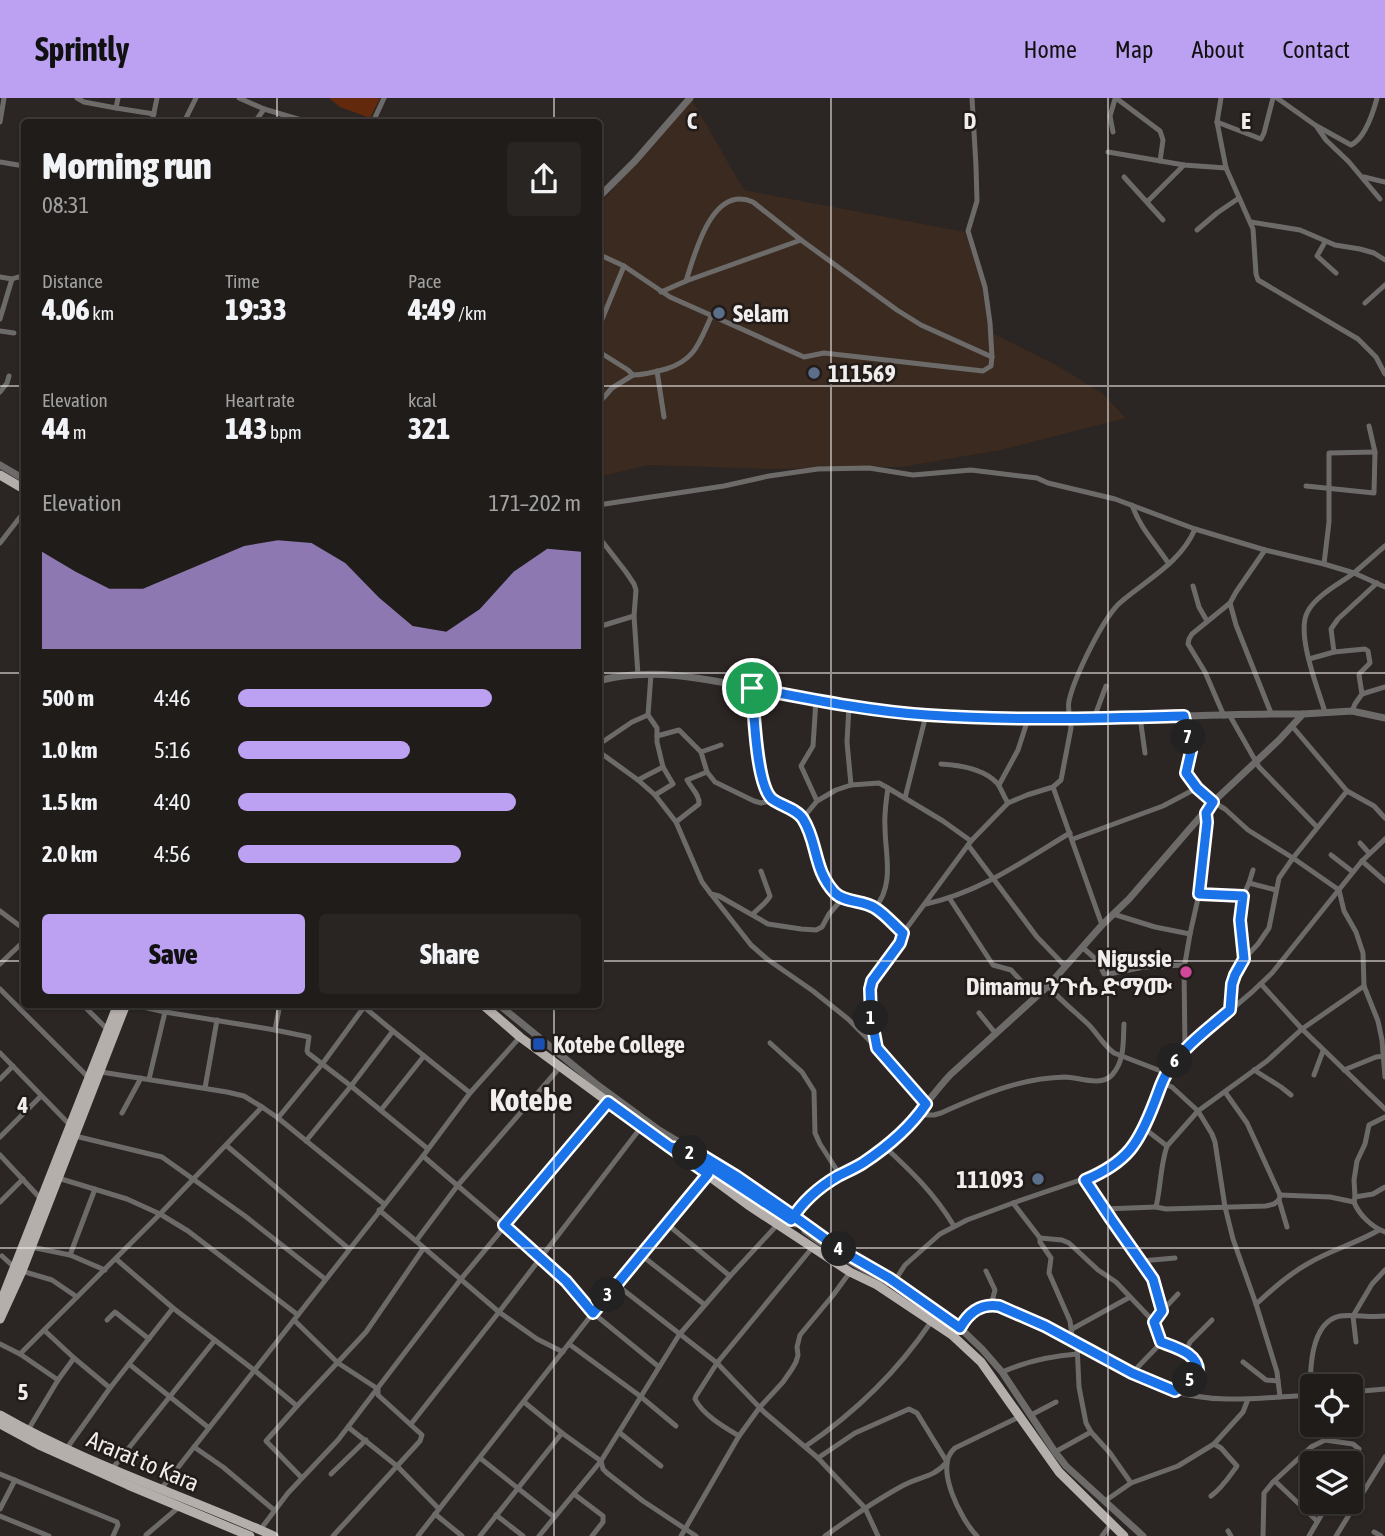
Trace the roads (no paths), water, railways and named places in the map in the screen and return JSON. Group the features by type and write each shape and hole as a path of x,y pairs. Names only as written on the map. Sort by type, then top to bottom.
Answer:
{"main road":[{"path":"0,475 21,487"},
{"path":"0,1320 41,1199 116,1008"},
{"path":"0,1304 31,1247 126,1008"},
{"path":"487,1008 520,1037 748,1205 849,1272 877,1286 953,1335 981,1362 1059,1472 1124,1536"},
{"path":"670,1147 684,1147"},
{"name":"Ararat to Kara","path":"0,1415 112,1469 274,1536"},
{"name":"Ararat to Kara","path":"0,1424 41,1446 229,1532 250,1536"}],"street":[{"path":"0,122 4,98"},
{"path":"116,108 118,98"},
{"path":"153,119 157,98"},
{"path":"186,119 196,98"},
{"path":"239,98 299,119"},
{"path":"374,119 384,98"},
{"path":"602,194 690,98"},
{"path":"602,256 624,265 662,292 711,317 804,357 824,353 983,370 990,366 992,357 985,287 968,231 977,201 972,98"},
{"path":"1221,98 1217,122 1226,168 1251,222 1258,280 1358,340 1376,357 1385,373"},
{"path":"1217,122 1261,139 1275,98 1315,125 1347,143 1355,144 1368,123 1377,98"},
{"path":"78,99 154,114"},
{"path":"1113,132 1110,116 1116,99 1160,131 1163,140 1160,161"},
{"path":"257,119 264,108"},
{"path":"1315,125 1380,198"},
{"path":"1108,152 1184,165 1226,168"},
{"path":"0,162 21,166"},
{"path":"1147,202 1184,165"},
{"path":"1124,177 1163,220"},
{"path":"1363,177 1385,182"},
{"path":"686,281 699,242 718,210 728,200 744,198 897,310 921,325 992,357"},
{"path":"1197,230 1240,198"},
{"path":"1251,222 1300,230 1335,246 1360,249 1385,260"},
{"path":"662,292 801,240"},
{"path":"1325,242 1317,256 1336,273"},
{"path":"602,319 624,265"},
{"path":"0,277 21,278"},
{"path":"0,319 12,279"},
{"path":"1365,303 1385,285"},
{"path":"602,399 612,388 633,375 684,362 693,354 711,317"},
{"path":"0,331 14,333"},
{"path":"602,354 633,375"},
{"path":"657,371 664,417"},
{"path":"0,392 9,376"},
{"path":"1306,485 1374,494 1376,452 1369,426"},
{"path":"1324,564 1329,522 1329,453 1376,452"},
{"path":"0,465 21,477"},
{"path":"602,504 806,471 869,468 913,475 971,470 1037,478 1115,499 1195,529 1354,573 1385,587"},
{"path":"1132,505 1145,531 1169,564"},
{"path":"0,543 21,516"},
{"path":"877,1048 871,1016 870,989 876,975 900,943 903,933 970,843 1008,803 1053,787 1061,780 1071,720 1068,705 1087,656 1114,609 1169,564 1187,544 1195,529"},
{"path":"602,542 636,590 634,616 638,675"},
{"path":"1325,712 1309,659 1303,629 1304,620 1307,612 1320,598 1354,573 1385,545"},
{"path":"1265,550 1230,603 1192,634 1188,644 1227,716 1259,767 1317,827"},
{"path":"1334,652 1331,629 1338,619 1377,583"},
{"path":"1193,586 1199,607 1207,621"},
{"path":"1230,603 1271,713"},
{"path":"602,626 634,616"},
{"path":"1309,659 1334,652 1365,649 1368,651 1370,663 1359,675 1362,694"},
{"path":"651,674 648,715 657,728 663,767 673,784 654,795"},
{"path":"602,679 651,674 696,678 849,706 926,715 1071,720 1352,711 1385,719"},
{"path":"1094,718 1105,686"},
{"path":"1352,711 1362,694 1385,687"},
{"path":"752,688 760,766 764,785 771,798 803,818 818,866 836,894 876,908 903,933"},
{"path":"816,700 813,746 801,766 817,801"},
{"path":"849,706 847,742 851,785"},
{"path":"792,1218 815,1192 861,1164 909,1126 950,1075 1048,986 1129,899 1213,802 1303,714"},
{"path":"602,742 632,722 648,715"},
{"path":"905,798 926,715"},
{"path":"1184,716 1191,751 1186,771 1197,788 1248,830 1339,890 1344,911 1356,932 1363,953 1364,986 1378,1020 1385,1077"},
{"path":"1140,717 1145,753"},
{"path":"999,785 1018,750 1028,719"},
{"path":"1292,726 1348,791 1374,806 1385,818"},
{"path":"657,736 679,730 701,752 707,772 715,782 761,803 771,798"},
{"path":"701,752 720,745"},
{"path":"602,754 638,780 676,822 702,882 751,945 848,1019 926,1104"},
{"path":"941,764 974,770 993,780 999,785 1008,803"},
{"path":"638,780 663,767"},
{"path":"676,822 700,801 687,780 707,772"},
{"path":"803,818 817,801 836,790 851,785 879,783 888,788 970,843 1037,937 1065,966"},
{"path":"1053,787 1102,925"},
{"path":"876,908 884,891 888,869 884,829 888,788"},
{"path":"926,904 950,899 995,879 1071,836 1163,806 1197,788"},
{"path":"1230,1010 1235,975 1269,928 1279,878 1348,791"},
{"path":"1185,1049 1184,965 1199,894 1206,813 1213,802"},
{"path":"894,1282 914,1256 954,1226 1013,1203 1085,1180 1127,1155 1144,1129 1166,1073 1185,1049 1272,973 1362,861 1385,839"},
{"path":"1360,843 1369,853"},
{"path":"1331,855 1353,872"},
{"path":"1362,861 1385,881"},
{"path":"1244,959 1240,920 1243,896 1253,870"},
{"path":"753,914 770,896 761,871"},
{"path":"1249,883 1276,890"},
{"path":"711,894 768,924 816,930 822,927 843,898"},
{"path":"1199,894 1243,896"},
{"path":"950,899 993,965 1011,970 1035,998"},
{"path":"0,911 21,927"},
{"path":"1113,914 1155,928 1190,934"},
{"path":"0,964 21,946"},
{"path":"1082,947 1098,961 1104,974 1144,967 1184,965"},
{"path":"1261,984 1323,1051 1385,1110"},
{"path":"1048,986 1086,1022 1107,1048 1166,1073"},
{"path":"1156,1208 1167,1146 1198,1111 1267,1061 1302,1029 1364,986"},
{"path":"0,989 89,1078"},
{"path":"86,1008 108,1030"},
{"path":"146,1008 309,1037 307,1051 428,1149"},
{"path":"275,1030 279,1008"},
{"path":"278,1118 323,1063 361,1008"},
{"path":"364,1008 470,1093"},
{"path":"503,1008 626,1107 960,1328 1002,1372 1055,1452 1076,1476 1143,1536"},
{"path":"149,1079 165,1012"},
{"path":"979,1013 996,1034"},
{"path":"1378,1020 1385,1015"},
{"path":"205,1088 217,1020"},
{"path":"919,1115 941,1113 1012,1084 1066,1077 1105,1080 1112,1075 1122,1056 1124,1024"},
{"path":"306,1141 393,1031"},
{"path":"160,1490 470,1093 520,1037"},
{"path":"770,1043 802,1072 814,1091 815,1133 840,1175"},
{"path":"1314,1075 1323,1051"},
{"path":"0,1053 71,1126"},
{"path":"381,1110 424,1056"},
{"path":"1344,1070 1377,1057 1384,1057"},
{"path":"0,1079 13,1066"},
{"path":"416,1241 458,1185 561,1066"},
{"path":"1254,1070 1291,1095"},
{"path":"101,1072 205,1088 244,1097 278,1118 384,1204"},
{"path":"122,1112 141,1078"},
{"path":"1162,1083 1172,1087 1198,1111 1212,1134 1236,1250 1256,1304 1280,1397"},
{"path":"1225,1092 1247,1123 1279,1198 1287,1227"},
{"path":"0,1137 41,1096"},
{"path":"260,1530 301,1478 338,1440 504,1225 608,1102"},
{"path":"20,1354 227,1146 262,1107"},
{"path":"1382,1231 1364,1218 1355,1206 1354,1180 1357,1161 1366,1144 1369,1125 1385,1117"},
{"path":"411,1424 642,1126"},
{"path":"1144,1129 1167,1146"},
{"path":"75,1136 162,1157 245,1216 325,1279"},
{"path":"227,1146 349,1249"},
{"path":"885,1147 919,1178 954,1226"},
{"path":"0,1155 41,1199"},
{"path":"423,1156 541,1257 593,1313 659,1367"},
{"path":"418,1536 593,1313 708,1174"},
{"path":"58,1178 127,1199 188,1231 296,1318 338,1363 378,1389"},
{"path":"0,1202 23,1179"},
{"path":"1085,1180 1153,1279 1162,1311"},
{"path":"1104,1209 1266,1206 1274,1204 1279,1198 1330,1197 1355,1200 1385,1187"},
{"path":"70,1255 95,1189"},
{"path":"1013,1203 1040,1238 1051,1258 1049,1273 1077,1344 1084,1416 1091,1432 1131,1483"},
{"path":"379,1210 499,1312 537,1339 562,1352"},
{"path":"667,1224 730,1276"},
{"path":"539,1536 601,1461 680,1335 778,1224"},
{"path":"1256,1304 1307,1264 1382,1231"},
{"path":"1040,1238 1069,1243 1098,1270 1116,1282 1154,1322 1161,1342"},
{"path":"31,1247 70,1255 105,1270"},
{"path":"739,1436 720,1424 697,1404 695,1399 717,1363 812,1248"},
{"path":"301,1478 266,1441 366,1332 424,1249"},
{"path":"641,1255 705,1305"},
{"path":"1,1256 18,1270 51,1280 78,1297"},
{"path":"1141,1261 1175,1258"},
{"path":"116,1259 173,1308 297,1406"},
{"path":"986,1270 995,1290 991,1305"},
{"path":"1356,1342 1353,1316 1372,1284 1385,1270"},
{"path":"681,1536 739,1436 792,1369 798,1355 800,1335 849,1272"},
{"path":"617,1284 717,1363 764,1412 806,1446 865,1508 878,1536"},
{"path":"1154,1322 1178,1294"},
{"path":"1072,1329 1130,1297"},
{"path":"960,1328 967,1316 982,1306 999,1306 1045,1326 1132,1373 1175,1391 1208,1397 1248,1399 1300,1396"},
{"path":"67,1448 173,1308"},
{"path":"107,1320 116,1312 149,1339"},
{"path":"1310,1374 1316,1339 1321,1329 1337,1316 1385,1316"},
{"path":"1186,1351 1190,1342 1212,1320"},
{"path":"806,1446 868,1398 911,1351 931,1322"},
{"path":"44,1330 110,1388"},
{"path":"112,1469 215,1340"},
{"path":"1161,1342 1186,1351 1199,1366 1196,1376 1175,1391"},
{"path":"1132,1373 1161,1342"},
{"path":"0,1344 58,1380"},
{"path":"569,1344 676,1426"},
{"path":"1002,1372 1041,1359 1077,1354"},
{"path":"28,1430 74,1358"},
{"path":"1243,1362 1266,1380 1278,1381"},
{"path":"130,1364 209,1427"},
{"path":"1363,1391 1385,1388"},
{"path":"332,1536 422,1438 411,1424 378,1395 378,1389"},
{"path":"1105,1501 1131,1483 1178,1466 1214,1444 1243,1412 1248,1399"},
{"path":"524,1402 601,1461 607,1473 696,1536"},
{"path":"1031,1415 1056,1402"},
{"path":"818,1458 855,1433 909,1409 916,1413 947,1462"},
{"path":"976,1536 963,1519 946,1474 948,1455 955,1448 1021,1416"},
{"path":"348,1427 397,1466 462,1536"},
{"path":"1055,1452 1091,1432"},
{"path":"480,1536 562,1433"},
{"path":"620,1433 661,1466"},
{"path":"331,1474 366,1440"},
{"path":"1307,1451 1325,1440 1353,1444 1358,1451"},
{"path":"1212,1496 1237,1466 1214,1444"},
{"path":"194,1447 223,1467 274,1510"},
{"path":"1263,1536 1264,1493 1300,1457"},
{"path":"1336,1536 1385,1457"},
{"path":"481,1458 554,1517"},
{"path":"825,1536 865,1508 905,1485 939,1471 947,1462"},
{"path":"0,1474 117,1522 113,1536"},
{"path":"0,1509 15,1480"},
{"path":"1273,1482 1317,1521"},
{"path":"574,1494 603,1516 603,1522 592,1536"},
{"path":"146,1535 179,1507"},
{"path":"1308,1536 1321,1514"},
{"path":"496,1515 523,1536"},
{"path":"0,1516 49,1536"},
{"path":"1102,1536 1111,1524"},
{"path":"1374,1532 1381,1536"}],"place":[{"name":"Selam","path":"719,313"},
{"name":"111569","path":"814,373"},
{"name":"Nigussie Dimamu ንጉሴ ድማሙ","path":"1186,972"},
{"name":"Kotebe College","path":"539,1044"},
{"name":"111093","path":"1038,1179"}],"district":[{"name":"Kotebe","path":"531,1099"}]}
